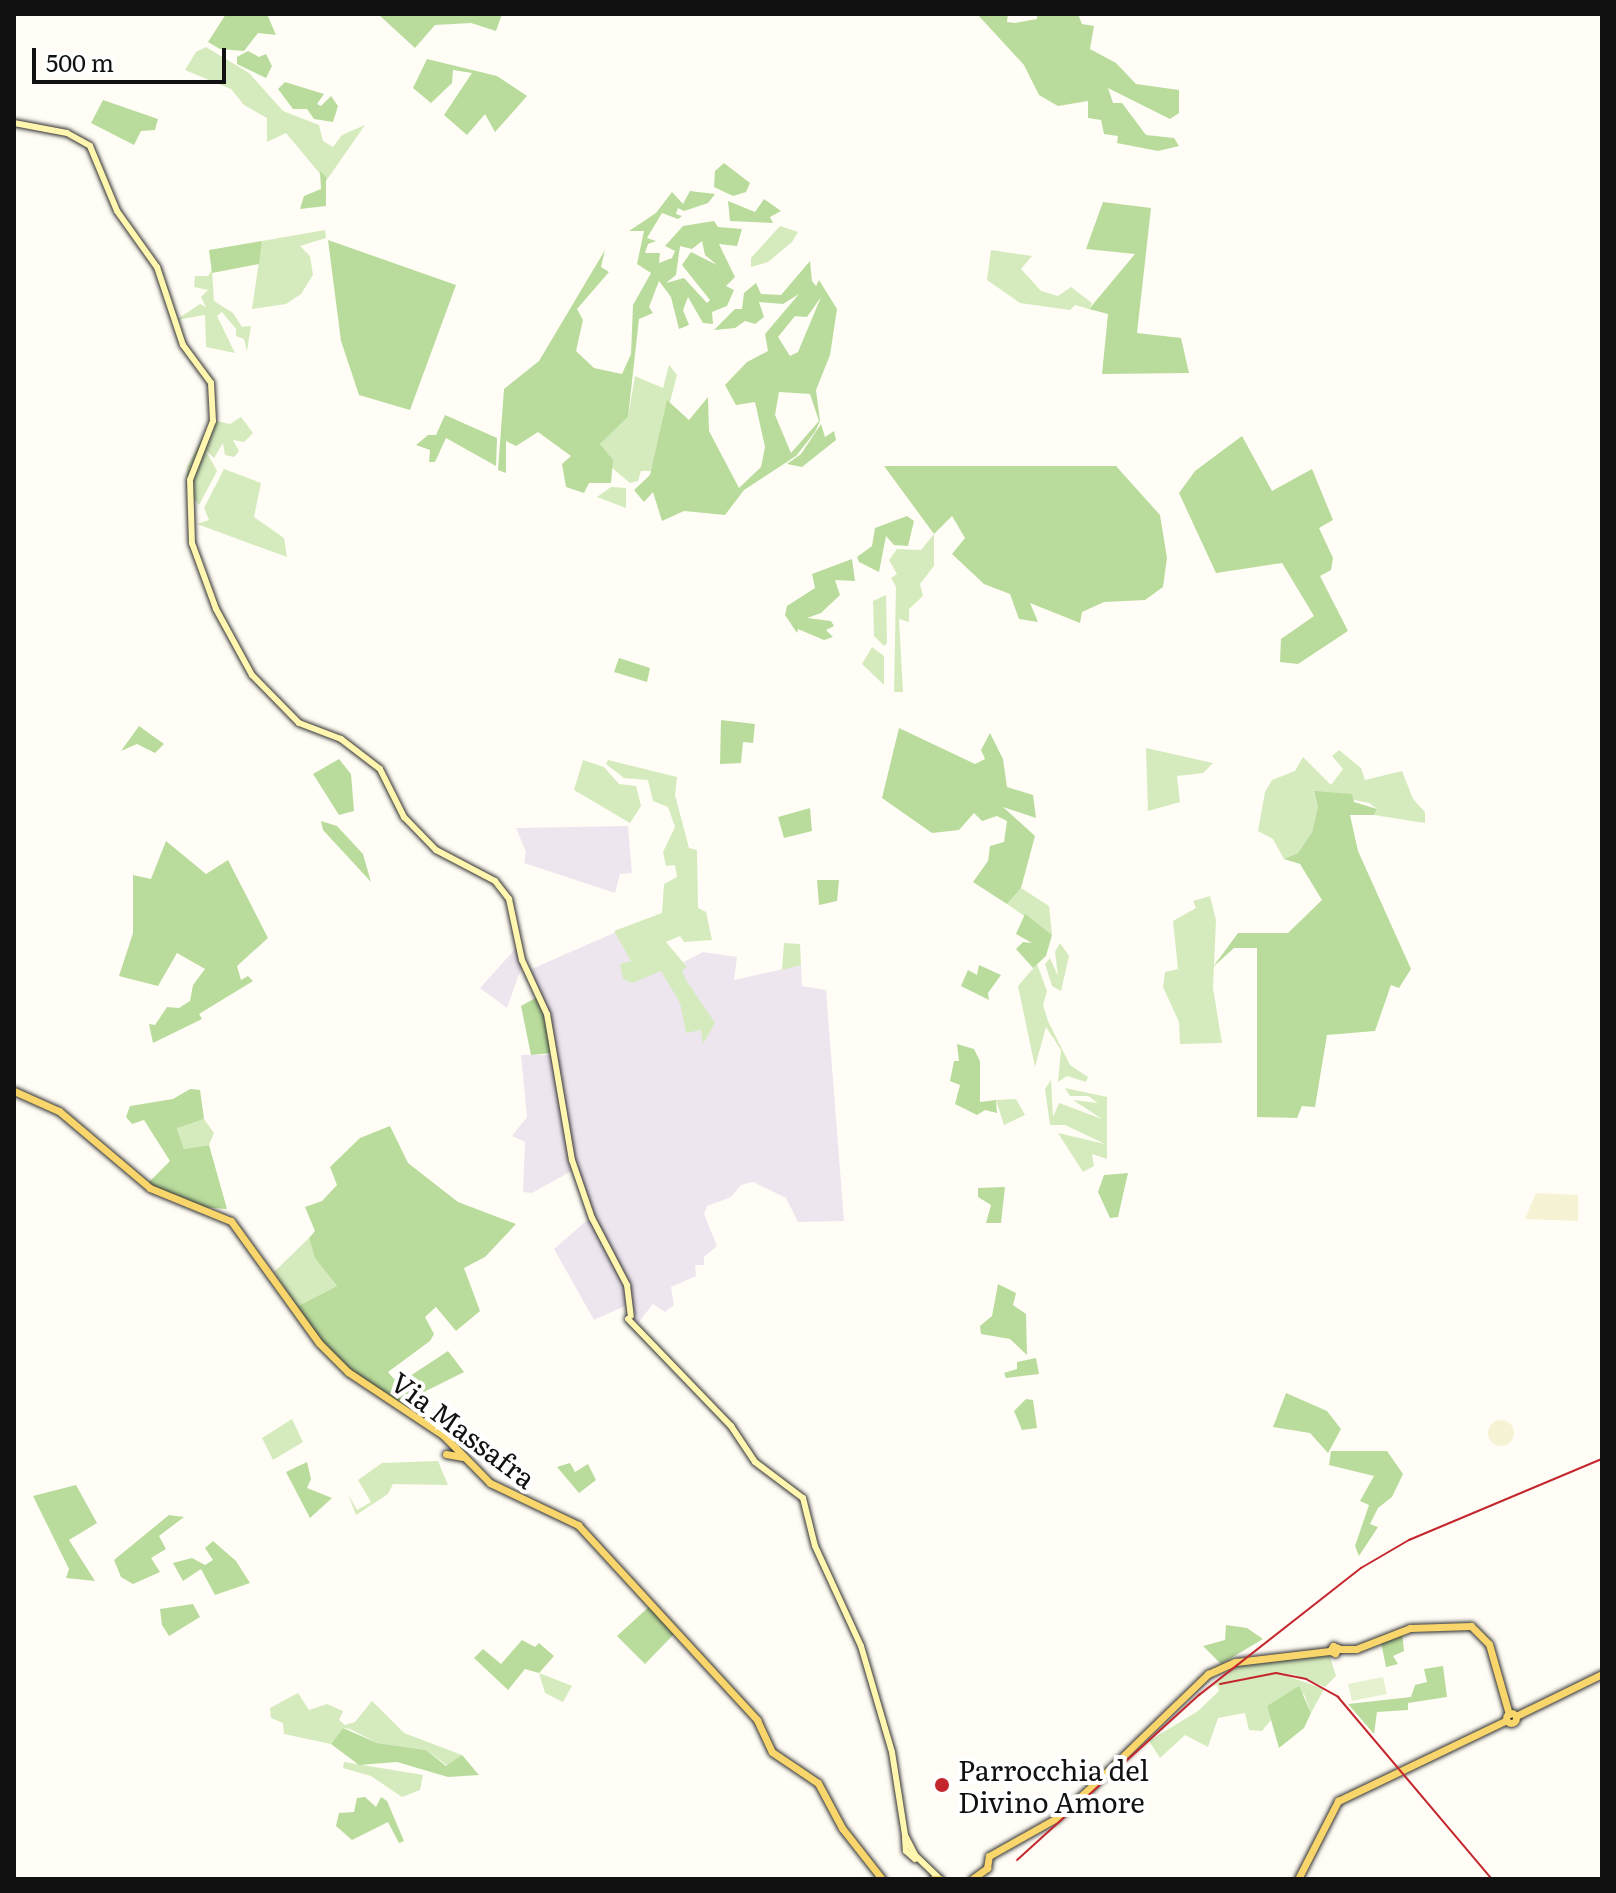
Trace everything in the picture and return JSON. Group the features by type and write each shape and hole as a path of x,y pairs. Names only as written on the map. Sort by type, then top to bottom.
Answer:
{"main road":[{"path":"14,123 67,133 90,146 117,211 157,267 183,345 211,383 213,421 190,480 192,543 216,609 252,675 299,723 341,739 380,769 404,817 436,850 495,881 509,899 522,960 547,1014 572,1160 592,1218 627,1285 631,1318 731,1426 755,1462 794,1488 805,1502 815,1546 861,1646 892,1752 908,1848 936,1878"},
{"name":"Via Massafra","path":"14,1091 59,1111 150,1188 231,1221 332,1358 449,1441 452,1451 465,1458 501,1490 578,1525 757,1720 772,1752 818,1783 842,1828 882,1879"},
{"path":"972,1879 987,1868 989,1856 1055,1819 1208,1674 1235,1662 1356,1649 1410,1628 1471,1626 1489,1644 1511,1717"},
{"path":"1298,1879 1338,1801 1602,1674"}],"shaded area":[{"path":"628,826 632,873 620,874 615,893 524,863 526,852 516,828"},
{"path":"632,925 680,964 703,952 737,957 734,980 801,965 802,986 826,990 844,1221 798,1222 786,1198 753,1182 741,1185 731,1197 707,1206 704,1214 717,1246 704,1257 704,1265 695,1265 696,1276 671,1287 674,1305 665,1312 653,1304 638,1323 625,1306 594,1320 554,1249 592,1216 575,1169 532,1193 523,1192 525,1142 512,1136 527,1117 521,1055 554,1055 547,1013 527,971"},
{"path":"517,947 522,966 507,1008 480,988"},
{"path":"1536,1193 1578,1195 1578,1221 1525,1219"},
{"path":"1501,1420 1510,1424 1514,1433 1510,1442 1501,1446 1492,1442 1488,1433 1492,1424"}],"green space":[{"path":"226,14 267,14 276,35 258,33 244,51 220,49 208,42"},
{"path":"378,14 502,14 496,31 471,23 435,25 415,48"},
{"path":"977,14 1008,14 1007,22 1015,23 1037,19 1037,14 1078,14 1082,24 1094,26 1090,49 1116,63 1136,84 1179,90 1179,113 1170,119 1108,88 1113,103 1122,103 1146,135 1174,138 1179,146 1158,151 1117,143 1118,136 1104,134 1101,120 1088,118 1088,101 1058,106 1039,95 1024,65"},
{"path":"206,47 249,73 283,111 319,125 323,141 333,147 342,135 365,125 326,181 286,133 267,142 267,118 244,105 231,89 185,70 196,52"},
{"path":"248,51 259,57 266,54 272,66 266,78 237,64 237,57"},
{"path":"427,59 497,76 527,96 495,132 485,114 467,135 444,115 472,73 453,70 452,83 431,103 413,88"},
{"path":"285,82 324,94 317,104 321,106 331,96 338,106 333,122 314,119 307,109 293,109 278,89"},
{"path":"103,100 158,119 155,130 141,131 134,145 91,123"},
{"path":"724,163 750,183 746,192 733,196 714,187 715,171"},
{"path":"320,171 326,177 326,206 300,209 304,196 321,189"},
{"path":"690,191 715,194 708,203 684,211 678,208 676,214 682,216 678,219 662,213 647,238 656,241 648,244 645,253 660,253 659,263 672,258 675,251 665,246 683,226 714,221 718,227 742,229 737,246 719,244 735,277 726,286 734,290 727,306 712,312 713,324 703,323 688,297 683,310 689,325 679,329 671,297 659,281 649,307 653,313 639,319 628,417 600,444 613,460 611,483 589,483 584,493 566,487 562,464 571,456 538,432 516,446 506,441 506,473 498,470 504,389 539,361 605,250 601,267 609,272 577,309 583,320 576,351 594,368 622,374 631,354 633,305 651,273 637,264 644,231 629,231 656,213 672,192 683,204","holes":["702,241 705,255 717,265 691,252 682,265 710,300 707,303 684,278 666,283 676,275 680,246 692,249"]},
{"path":"764,199 781,211 770,217 773,223 730,221 728,201 755,212"},
{"path":"1103,202 1151,208 1137,333 1181,338 1189,373 1102,374 1108,314 1089,309 1135,254 1086,249"},
{"path":"780,226 798,232 792,242 768,262 751,267 751,258"},
{"path":"325,230 326,238 300,246 310,256 313,275 301,294 286,304 252,309 262,241"},
{"path":"328,240 456,285 410,410 359,395 341,341"},
{"path":"262,241 259,264 212,273 209,250"},
{"path":"991,250 1032,256 1021,269 1041,291 1058,296 1071,287 1092,303 1089,309 1075,305 1070,310 1020,303 987,280"},
{"path":"810,261 812,281 816,286 819,280 837,309 830,355 816,390 820,421 815,432 796,456 744,490 725,515 684,511 662,521 653,492 644,502 634,490 650,475 667,400 689,420 708,397 709,431 739,488 761,467 765,447 755,402 736,405 725,385 747,362 768,351 765,334 799,294 783,304 759,302 764,317 755,324 745,321 735,328 714,330 735,309 742,309 744,293 756,283 761,294 781,295","holes":["821,297 798,352 790,356 778,337 795,316 807,317","779,392 810,394 819,421 791,453 775,415"]},
{"path":"212,270 214,301 233,313 242,327 251,326 247,351 244,339 236,336 236,329 222,312 217,316 235,353 206,347 205,315 176,320 200,304 206,307 201,297 208,290 194,287 195,276 208,276"},
{"path":"669,365 677,375 652,471 641,471 638,481 630,483 611,467 612,459 600,444 628,417 635,376 663,388"},
{"path":"445,415 497,438 496,466 446,438 435,462 429,462 430,450 416,445 428,435 436,435"},
{"path":"241,417 253,433 244,442 233,440 239,451 234,457 225,455 223,443 214,458 206,451 217,471 199,505 186,488 187,467 212,420 230,424"},
{"path":"821,424 825,437 834,431 836,440 802,467 787,464 801,454"},
{"path":"1242,436 1272,491 1312,469 1333,520 1319,528 1333,558 1331,570 1320,576 1348,631 1298,664 1280,662 1281,639 1314,616 1282,563 1216,573 1179,493 1195,471"},
{"path":"884,466 1116,466 1160,515 1167,558 1163,587 1145,600 1104,602 1082,612 1080,623 1030,603 1038,622 1019,619 1010,594 984,584 952,554 965,538 952,516 934,534"},
{"path":"224,469 261,483 254,517 284,538 287,557 197,524 209,520 204,508"},
{"path":"611,487 626,488 626,508 597,497"},
{"path":"907,516 914,521 908,546 894,545 886,536 879,572 859,562 857,557 872,546 875,528"},
{"path":"934,534 934,566 920,584 923,596 909,609 909,622 899,619 903,692 894,692 896,587 891,578 897,574 889,560 897,549 921,550"},
{"path":"852,559 855,581 835,580 840,595 821,613 807,618 831,621 834,626 826,630 833,637 824,640 798,629 797,633 785,615 787,606 815,588 812,574"},
{"path":"886,595 887,643 884,646 874,636 873,601"},
{"path":"872,647 884,656 884,685 862,664"},
{"path":"619,658 650,668 647,682 614,672"},
{"path":"721,720 755,724 753,743 743,742 741,763 720,764"},
{"path":"139,726 164,744 155,753 137,744 121,751"},
{"path":"899,728 975,764 985,759 981,750 990,733 1003,759 1007,787 1033,795 1036,818 1003,807 1035,836 1021,888 1007,904 973,882 988,861 990,846 1004,842 1007,821 997,816 982,821 974,813 959,830 932,833 882,798"},
{"path":"1146,748 1213,763 1203,773 1177,776 1180,802 1148,811"},
{"path":"1339,750 1361,768 1365,780 1402,771 1413,799 1425,812 1425,823 1374,815 1377,809 1369,803 1314,792 1318,807 1312,832 1298,853 1284,859 1273,839 1258,831 1265,792 1272,780 1295,771 1303,757 1331,785 1343,769 1332,756"},
{"path":"339,759 351,774 354,811 339,815 313,774"},
{"path":"583,760 604,767 619,784 636,786 641,806 630,823 574,790"},
{"path":"608,760 677,777 675,795 689,848 697,850 698,908 706,912 712,940 684,942 680,936 666,942 687,967 682,970 686,980 715,1023 703,1044 701,1030 686,1033 680,1003 661,971 632,983 623,979 620,964 631,961 614,931 662,913 664,884 677,877 675,865 666,866 663,852 675,827 668,807 653,801 648,780 624,778 606,764"},
{"path":"1314,791 1352,794 1354,802 1377,809 1374,815 1350,815 1358,851 1411,969 1399,988 1391,985 1375,1031 1327,1035 1315,1107 1302,1106 1297,1118 1257,1117 1257,948 1234,948 1213,967 1238,933 1288,933 1322,900 1300,864 1284,859 1298,853 1312,832 1318,807"},
{"path":"810,808 812,831 784,838 778,817"},
{"path":"321,821 337,826 363,854 371,882 323,830"},
{"path":"166,841 206,874 228,860 268,938 237,966 241,980 248,976 253,981 199,1014 202,1019 153,1043 149,1024 155,1025 167,1007 179,1008 190,1001 193,985 205,969 177,953 158,986 119,976 133,933 133,875 151,879"},
{"path":"817,880 839,880 837,901 819,905"},
{"path":"1021,888 1049,906 1052,935 1007,904"},
{"path":"1210,896 1216,920 1213,988 1222,1043 1180,1044 1179,1022 1163,987 1165,972 1178,969 1173,921 1196,908 1193,901"},
{"path":"1025,914 1052,935 1046,956 1033,968 1016,949 1023,942 1032,943 1016,934"},
{"path":"784,943 800,944 801,965 782,970"},
{"path":"1060,943 1069,956 1061,991 1052,986 1045,964 1050,958 1058,976 1055,952"},
{"path":"1037,964 1047,991 1043,1005 1048,1021 1070,1065 1088,1077 1086,1082 1067,1076 1058,1082 1061,1050 1046,1027 1035,1067 1018,986"},
{"path":"979,965 1001,975 988,993 989,1000 961,986 968,970 977,975"},
{"path":"539,996 552,1053 531,1055 521,1006"},
{"path":"957,1044 974,1049 980,1061 980,1102 996,1100 997,1113 985,1110 977,1115 955,1104 960,1085 950,1081 954,1061 959,1061"},
{"path":"1051,1080 1053,1117 1059,1103 1102,1119 1073,1100 1098,1103 1088,1096 1070,1096 1065,1088 1107,1097 1107,1159 1092,1154 1094,1166 1083,1172 1058,1133 1105,1144 1065,1125 1050,1125 1045,1089"},
{"path":"190,1089 200,1090 204,1119 177,1128 184,1149 209,1145 227,1209 198,1207 147,1184 170,1161 144,1120 132,1124 126,1117 130,1106 173,1099"},
{"path":"1016,1099 1025,1115 1004,1125 996,1100"},
{"path":"204,1119 214,1133 209,1145 184,1149 177,1127"},
{"path":"390,1126 408,1163 458,1202 516,1224 485,1257 464,1268 480,1311 456,1331 436,1307 425,1317 434,1334 430,1341 388,1372 394,1379 404,1380 448,1351 464,1372 420,1394 407,1410 358,1377 321,1343 296,1307 337,1286 315,1258 309,1238 315,1231 305,1207 322,1201 337,1185 330,1167 360,1138"},
{"path":"1128,1173 1118,1217 1110,1218 1098,1192 1104,1175"},
{"path":"1005,1187 1001,1223 986,1223 991,1205 978,1197 978,1188"},
{"path":"309,1238 315,1257 337,1286 296,1307 274,1272"},
{"path":"998,1284 1016,1293 1013,1305 1026,1314 1027,1355 1010,1339 981,1334 980,1326 992,1316"},
{"path":"1036,1358 1039,1374 1006,1378 1004,1373 1017,1369 1017,1362"},
{"path":"1286,1393 1327,1411 1341,1429 1328,1453 1310,1433 1273,1427"},
{"path":"1026,1399 1033,1400 1037,1428 1022,1430 1014,1411"},
{"path":"292,1419 303,1442 273,1460 262,1438"},
{"path":"1331,1451 1387,1451 1403,1474 1392,1497 1378,1508 1370,1524 1378,1527 1359,1556 1355,1546 1369,1505 1360,1501 1374,1476 1329,1465"},
{"path":"438,1461 448,1485 393,1484 388,1494 356,1515 348,1494 357,1510 371,1502 358,1480 382,1463"},
{"path":"307,1462 311,1479 307,1488 332,1498 310,1518 286,1472"},
{"path":"570,1463 575,1472 588,1464 596,1480 579,1493 557,1467"},
{"path":"76,1485 97,1523 69,1540 95,1581 66,1578 69,1569 33,1496"},
{"path":"169,1515 184,1517 159,1536 166,1549 151,1558 160,1572 133,1584 121,1577 114,1560"},
{"path":"213,1541 236,1561 250,1583 215,1595 201,1569 183,1581 173,1563 192,1558 205,1565 213,1560 205,1548"},
{"path":"653,1603 678,1630 645,1664 617,1636"},
{"path":"193,1604 200,1617 169,1636 162,1625 160,1609"},
{"path":"1226,1625 1247,1628 1263,1639 1221,1664 1203,1646 1225,1640"},
{"path":"1402,1632 1404,1651 1393,1656 1398,1664 1386,1667 1381,1642"},
{"path":"522,1640 535,1647 539,1643 554,1656 539,1673 525,1669 508,1690 474,1658 483,1649 501,1664"},
{"path":"1329,1654 1336,1676 1325,1687 1295,1675 1279,1673 1324,1689 1311,1713 1304,1694 1267,1706 1271,1720 1262,1731 1249,1730 1245,1713 1218,1718 1208,1747 1185,1735 1160,1758 1149,1741 1198,1711 1219,1691 1217,1685 1211,1687 1240,1664"},
{"path":"1443,1666 1447,1697 1408,1703 1408,1710 1377,1712 1374,1734 1348,1704 1411,1697 1415,1685 1427,1682 1424,1669"},
{"path":"539,1673 572,1686 563,1702 545,1693"},
{"path":"1383,1677 1387,1694 1352,1701 1348,1684"},
{"path":"1299,1686 1311,1713 1304,1728 1279,1748 1267,1706"},
{"path":"298,1693 309,1710 327,1704 343,1711 339,1720 345,1725 355,1722 372,1701 404,1733 462,1755 448,1766 426,1750 377,1743 343,1728 331,1744 284,1734 283,1723 271,1718 270,1708"},
{"path":"343,1728 377,1743 426,1750 446,1766 462,1755 479,1775 448,1777 397,1762 359,1765 331,1744"},
{"path":"344,1762 423,1775 420,1790 402,1797 371,1776 343,1768"},
{"path":"365,1797 376,1807 381,1797 387,1801 404,1841 399,1843 388,1822 352,1840 336,1826 339,1813 354,1812 357,1798"}],"railway":[{"path":"1017,1860 1199,1695 1361,1568 1409,1540 1602,1459"},
{"path":"1220,1684 1276,1673 1306,1679 1338,1697 1492,1879"}],"place":[{"name":"Parrocchia del Divino Amore","path":"942,1785"}]}
